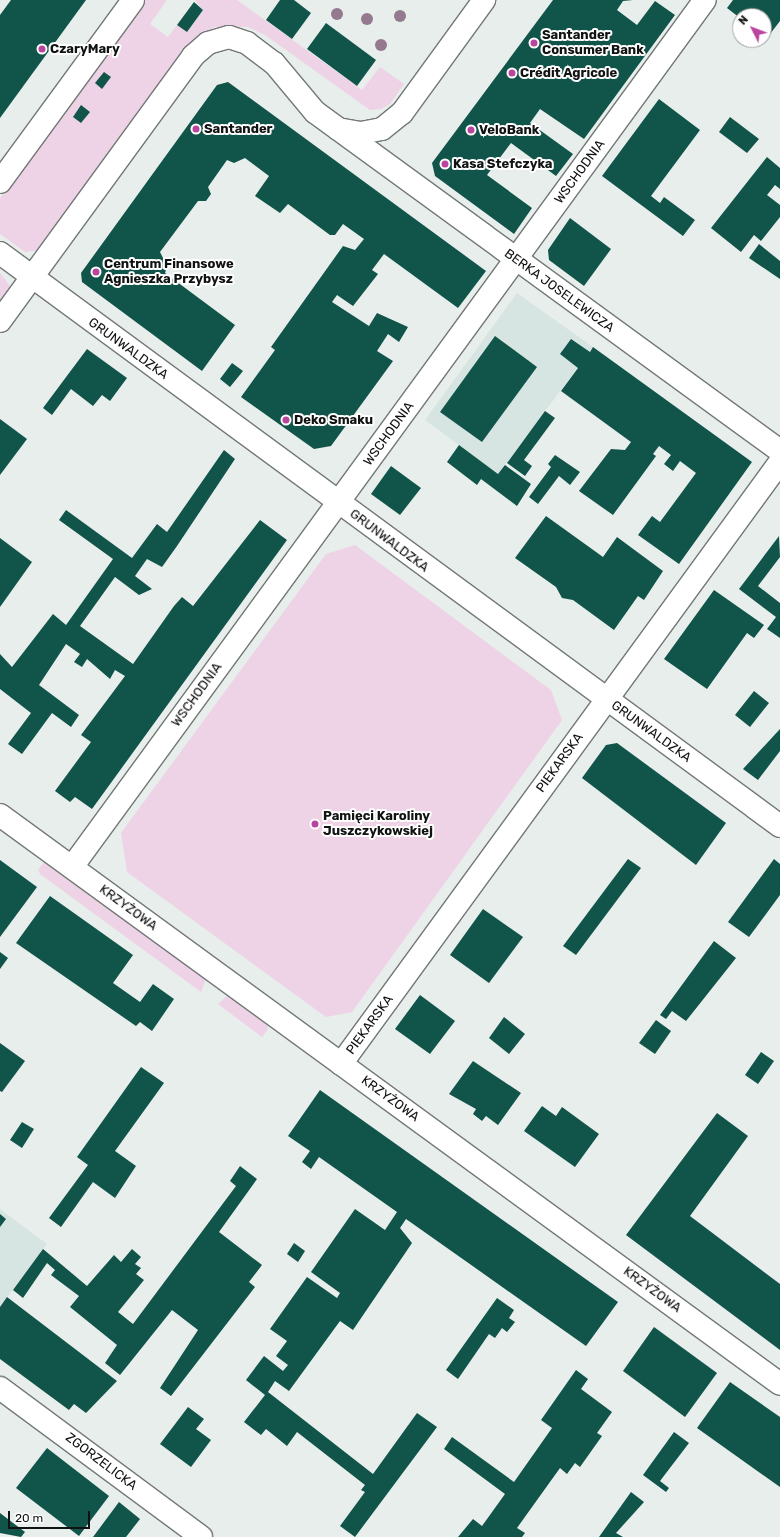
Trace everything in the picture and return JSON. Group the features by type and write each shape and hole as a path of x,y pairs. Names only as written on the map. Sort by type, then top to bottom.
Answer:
{"street":[{"path":"0,182 134,0"},
{"path":"338,129 361,133 382,129 402,113 484,0"},
{"name":"WSCHODNIA","path":"72,867 705,0"},
{"name":"BERKA JOSELEWICZA","path":"0,321 171,85 208,43 229,37 247,43 274,63 314,112 780,452"},
{"name":"GRUNWALDZKA","path":"0,253 338,503 780,826"},
{"name":"PIEKARSKA","path":"341,1064 780,462"},
{"name":"KRZYŻOWA","path":"0,815 780,1384"},
{"name":"ZGORZELICKA","path":"0,1388 201,1537"}],"shaded area":[{"path":"145,0 167,0 150,24 168,37 177,25 187,32 203,10 195,0 237,0 362,90 380,67 404,84 390,104 381,109 370,110 265,35 248,27 214,27 197,38 41,250 25,252 0,234 0,198"},
{"path":"0,273 10,286 0,307"},
{"path":"517,293 593,347 498,474 425,420"},
{"path":"355,545 551,690 562,720 352,1012 326,1017 127,872 121,833 326,554"},
{"path":"45,861 206,979 201,992 40,874 38,870"},
{"path":"228,995 267,1023 268,1029 262,1037 218,1004"},
{"path":"0,1209 47,1244 0,1307"}],"building":[{"path":"11,0 86,0 0,118 0,15"},
{"path":"280,0 294,0 311,13 292,39 266,20"},
{"path":"553,0 633,0 623,1 617,10 637,25 655,1 675,15 584,139 540,109 530,123 573,154 556,176 511,143 487,175 532,208 514,234 435,176 432,163"},
{"path":"733,0 780,0 780,21 772,31 772,8 732,8 732,12 727,8"},
{"path":"194,2 203,10 187,32 177,25"},
{"path":"326,23 376,60 357,86 307,49"},
{"path":"104,72 111,77 102,89 95,83"},
{"path":"228,82 486,271 458,308 384,254 372,270 378,274 353,306 337,295 332,302 369,326 377,313 408,327 399,342 388,334 377,351 393,361 331,446 314,449 241,397 275,350 271,347 343,246 355,250 364,239 343,224 335,235 330,235 288,204 280,213 255,196 269,176 245,158 234,163 227,160 208,187 211,194 206,201 198,201 160,252 167,266 165,273 235,325 202,371 82,282 81,273 217,85"},
{"path":"659,99 700,130 651,196 660,203 664,197 695,220 683,236 602,176"},
{"path":"81,105 90,112 81,123 73,117"},
{"path":"730,117 759,139 747,153 719,132"},
{"path":"767,157 780,168 780,189 775,185 767,195 780,205 780,217 761,241 754,235 741,252 711,228"},
{"path":"570,218 611,249 584,286 549,260 548,250"},
{"path":"759,244 780,261 780,279 749,258"},
{"path":"495,336 537,367 482,442 440,412"},
{"path":"571,339 590,352 593,347 752,462 679,564 638,535 652,516 660,522 696,473 680,461 673,471 664,464 671,455 659,446 653,454 656,456 613,515 579,491 611,449 625,450 631,442 561,391 578,368 560,354"},
{"path":"87,349 127,378 110,401 102,395 93,406 71,389 52,415 43,408"},
{"path":"232,363 243,371 230,387 220,379"},
{"path":"545,411 555,418 524,460 532,466 525,476 507,463"},
{"path":"0,419 27,439 0,475"},
{"path":"459,445 498,474 505,465 531,484 517,506 481,479 477,485 447,462"},
{"path":"224,450 235,459 177,546 162,567 147,559 135,576 152,589 139,595 115,577 80,626 133,664 174,606 182,597 193,606 260,520 287,540 92,809 75,797 70,802 55,791 91,742 81,735 125,676 115,670 110,679 87,659 82,667 74,662 80,654 66,644 39,685 79,715 71,727 52,713 22,754 8,744 31,713 0,689 0,654 12,667 53,614 66,625 113,559 59,520 66,510 132,558 157,524 167,532"},
{"path":"555,455 580,472 570,485 559,476 538,504 529,497 551,467 548,464"},
{"path":"391,466 421,488 400,515 371,494"},
{"path":"546,516 603,557 617,537 663,571 644,600 638,596 614,630 573,600 562,598 556,587 515,558"},
{"path":"779,536 780,557 758,586 780,603 780,638 767,629 776,617 739,589"},
{"path":"0,538 32,562 0,607"},
{"path":"714,590 764,625 754,638 747,633 707,689 664,659"},
{"path":"754,691 769,703 750,727 735,715"},
{"path":"780,729 780,751 758,780 743,769"},
{"path":"617,743 726,823 696,865 582,778 606,745"},
{"path":"628,859 641,868 576,955 563,946"},
{"path":"774,859 780,864 780,895 749,937 728,922"},
{"path":"0,860 37,887 0,937"},
{"path":"50,896 133,955 113,983 140,1002 153,984 174,999 152,1031 140,1022 136,1026 16,943"},
{"path":"483,909 523,937 489,983 450,955"},
{"path":"714,941 736,958 686,1021 672,1011 666,1019 660,1015"},
{"path":"0,952 8,958 0,969"},
{"path":"420,995 455,1021 430,1054 395,1029"},
{"path":"504,1017 525,1034 509,1054 489,1038"},
{"path":"656,1020 671,1031 655,1054 639,1043"},
{"path":"0,1043 25,1061 2,1092 0,1091"},
{"path":"761,1052 774,1061 758,1084 745,1075"},
{"path":"473,1061 521,1093 498,1125 486,1116 482,1121 473,1114 476,1109 449,1094"},
{"path":"141,1067 164,1083 115,1151 136,1166 115,1198 93,1182 61,1227 49,1218 88,1165 77,1157"},
{"path":"320,1090 618,1302 586,1346 406,1219 400,1228 412,1243 353,1330 340,1321 289,1391 275,1381 268,1392 373,1474 417,1413 437,1427 355,1537 340,1526 365,1492 361,1490 365,1485 297,1432 287,1446 266,1429 261,1435 244,1422 265,1395 246,1380 264,1356 283,1371 288,1365 276,1356 287,1341 270,1329 307,1277 337,1298 340,1293 311,1272 355,1209 385,1230 397,1212 319,1157 311,1169 302,1162 310,1151 288,1136"},
{"path":"542,1106 556,1116 562,1107 599,1134 575,1167 524,1131"},
{"path":"717,1113 748,1136 690,1216 780,1284 780,1350 626,1235"},
{"path":"22,1122 34,1129 22,1148 10,1140"},
{"path":"240,1166 257,1179 219,1232 262,1265 249,1282 255,1287 171,1396 160,1388 198,1330 172,1310 120,1375 105,1363 117,1345 70,1307 79,1296 51,1275 55,1270 47,1263 23,1298 13,1290 43,1249 87,1286 114,1255 121,1262 132,1249 141,1257 135,1264 141,1268 136,1274 144,1280 118,1312 133,1324 236,1186 230,1181"},
{"path":"0,1214 6,1219 0,1227"},
{"path":"294,1243 305,1251 298,1262 287,1254"},
{"path":"7,1297 117,1381 86,1413 74,1404 69,1410 0,1359 0,1307"},
{"path":"497,1298 514,1310 509,1318 515,1322 507,1332 502,1328 495,1338 489,1334 458,1379 446,1370"},
{"path":"654,1327 717,1373 685,1417 623,1371"},
{"path":"576,1370 588,1379 581,1389 612,1412 597,1433 602,1436 580,1467 575,1463 567,1474 560,1468 517,1528 525,1533 522,1537 458,1537 473,1519 482,1526 505,1494 444,1449 452,1437 514,1482 552,1428 541,1420"},
{"path":"730,1382 780,1417 780,1487 697,1428"},
{"path":"188,1407 204,1419 196,1429 211,1440 191,1467 160,1444"},
{"path":"674,1432 689,1443 660,1481 669,1488 666,1492 643,1475"},
{"path":"47,1448 109,1496 79,1536 16,1488"},
{"path":"631,1492 644,1502 616,1533 623,1537 599,1537"},
{"path":"119,1502 140,1519 126,1537 93,1537"},
{"path":"0,1513 25,1532 21,1537 0,1533"}],"place":[{"name":"Santander Consumer Bank","path":"534,43"},
{"name":"CzaryMary","path":"42,49"},
{"name":"Crédit Agricole","path":"512,73"},
{"name":"Santander","path":"196,129"},
{"name":"VeloBank","path":"471,130"},
{"name":"Kasa Stefczyka","path":"445,164"},
{"name":"Centrum Finansowe Agnieszka Przybysz","path":"96,272"},
{"name":"Deko Smaku","path":"286,420"},
{"name":"Pamięci Karoliny Juszczykowskiej","path":"315,824"}]}
